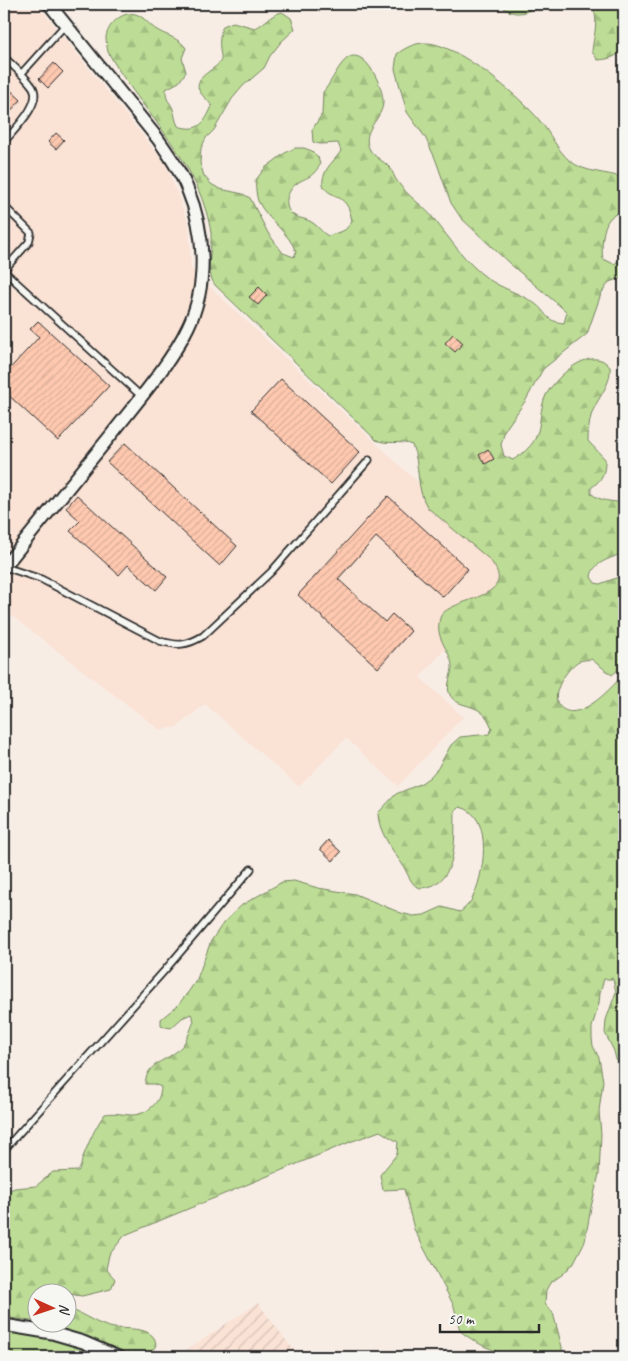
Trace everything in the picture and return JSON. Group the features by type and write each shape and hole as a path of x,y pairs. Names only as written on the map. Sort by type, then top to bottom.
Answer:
{"street":[{"path":"4,567 141,396 173,353 188,328 199,298 202,264 201,238 196,212 187,187 174,163 158,139 49,4"},
{"path":"4,1325 60,1335 83,1342 118,1357"}],"lane":[{"path":"20,74 66,24"},
{"path":"4,58 33,87 35,95 30,110 4,142"},
{"path":"4,206 29,229 31,238 4,270 141,396"},
{"path":"4,567 41,579 160,641 174,645 190,644 203,636 270,572 369,460"},
{"path":"4,1150 165,970 250,869"}],"shaded area":[{"path":"4,4 37,4 166,165 189,225 191,269 514,573 420,677 463,717 398,786 346,738 299,787 205,704 177,727 160,730 4,610"},
{"path":"258,1303 299,1357 176,1357"}],"green space":[{"path":"500,4 539,4 524,12 514,13"},
{"path":"590,4 624,4 624,48 619,54 598,60 592,52 596,21"},
{"path":"282,12 291,18 295,29 281,42 270,56 264,68 243,86 232,99 201,148 200,163 204,176 211,184 220,189 243,194 250,198 268,233 283,253 294,257 296,252 289,238 262,208 256,194 255,181 265,168 295,148 304,148 312,151 318,157 320,165 317,170 296,184 290,191 287,205 291,213 311,222 328,236 345,230 352,222 346,204 325,189 323,185 326,170 341,151 338,143 320,144 313,142 312,130 322,114 323,92 341,65 349,57 360,57 365,61 381,88 382,107 368,136 367,143 370,150 390,168 401,186 430,214 479,272 493,282 534,303 552,320 564,323 567,312 509,263 461,218 451,203 435,158 425,137 407,112 395,69 397,54 410,46 425,43 438,45 453,51 487,73 519,99 540,121 561,152 570,161 582,168 624,178 624,210 611,217 607,222 602,250 603,259 614,264 624,257 624,277 609,282 601,294 587,334 543,369 526,400 505,430 501,445 504,456 513,460 531,445 537,434 546,395 569,369 585,360 593,359 602,361 610,367 609,380 593,410 589,425 588,441 605,459 602,475 591,488 591,493 602,500 624,503 624,552 595,567 591,577 595,583 600,584 624,575 624,658 621,667 612,675 591,659 579,661 562,680 556,699 558,704 565,710 574,711 584,708 604,695 624,673 624,1093 614,1051 605,1033 606,1020 616,992 613,979 604,979 592,1027 593,1046 599,1058 603,1081 599,1111 601,1134 599,1174 585,1241 573,1264 550,1283 546,1290 545,1304 553,1313 562,1347 562,1357 533,1357 508,1354 485,1346 460,1331 454,1306 414,1229 404,1189 383,1190 380,1175 397,1154 398,1142 380,1131 125,1235 109,1255 106,1269 115,1279 111,1289 82,1296 78,1295 78,1284 28,1284 28,1321 4,1317 4,1192 15,1188 36,1186 53,1172 78,1171 92,1135 105,1114 139,1114 153,1106 159,1097 161,1087 154,1084 145,1084 149,1071 182,1046 194,1021 191,1014 182,1018 171,1028 161,1026 161,1019 178,1005 189,991 197,979 211,941 224,922 242,905 282,882 294,881 318,888 355,894 413,916 424,915 442,907 460,912 471,901 480,878 483,848 482,834 478,822 471,812 460,807 455,810 451,863 440,881 422,888 417,887 412,882 389,845 380,826 378,813 396,794 420,784 430,777 438,768 451,745 460,737 489,734 492,729 483,713 459,703 450,695 448,687 452,665 439,632 439,625 440,618 445,611 491,590 497,583 497,572 489,559 428,508 421,493 412,445 376,440 215,285 210,273 211,230 198,189 175,148 133,91 108,52 107,32 118,18 128,14 141,16 157,30 180,42 186,48 182,58 186,72 179,82 166,89 167,97 178,126 185,128 196,127 207,117 212,106 200,92 198,85 199,81 221,60 220,34 223,26 233,22 255,28"},
{"path":"78,1313 96,1322 114,1328 136,1329 151,1334 156,1343 153,1350 132,1355 73,1334 78,1334"},
{"path":"4,1329 77,1344 111,1357 4,1357"}],"building":[{"path":"54,63 63,72 48,88 39,79"},
{"path":"4,84 21,100 4,118"},
{"path":"56,133 64,140 56,149 48,142"},
{"path":"259,287 267,295 258,305 249,297"},
{"path":"38,321 109,386 58,441 4,391 4,375 39,337 30,329"},
{"path":"453,334 463,343 455,352 445,343"},
{"path":"281,379 360,452 331,484 251,411"},
{"path":"125,443 237,546 220,566 107,462"},
{"path":"488,449 494,459 485,464 479,455"},
{"path":"77,495 167,577 156,590 128,565 119,575 70,531 80,521 66,508"},
{"path":"388,496 468,569 443,597 376,537 338,579 385,622 392,614 411,631 378,668 298,595"},
{"path":"328,840 341,852 333,861 320,849"}]}
